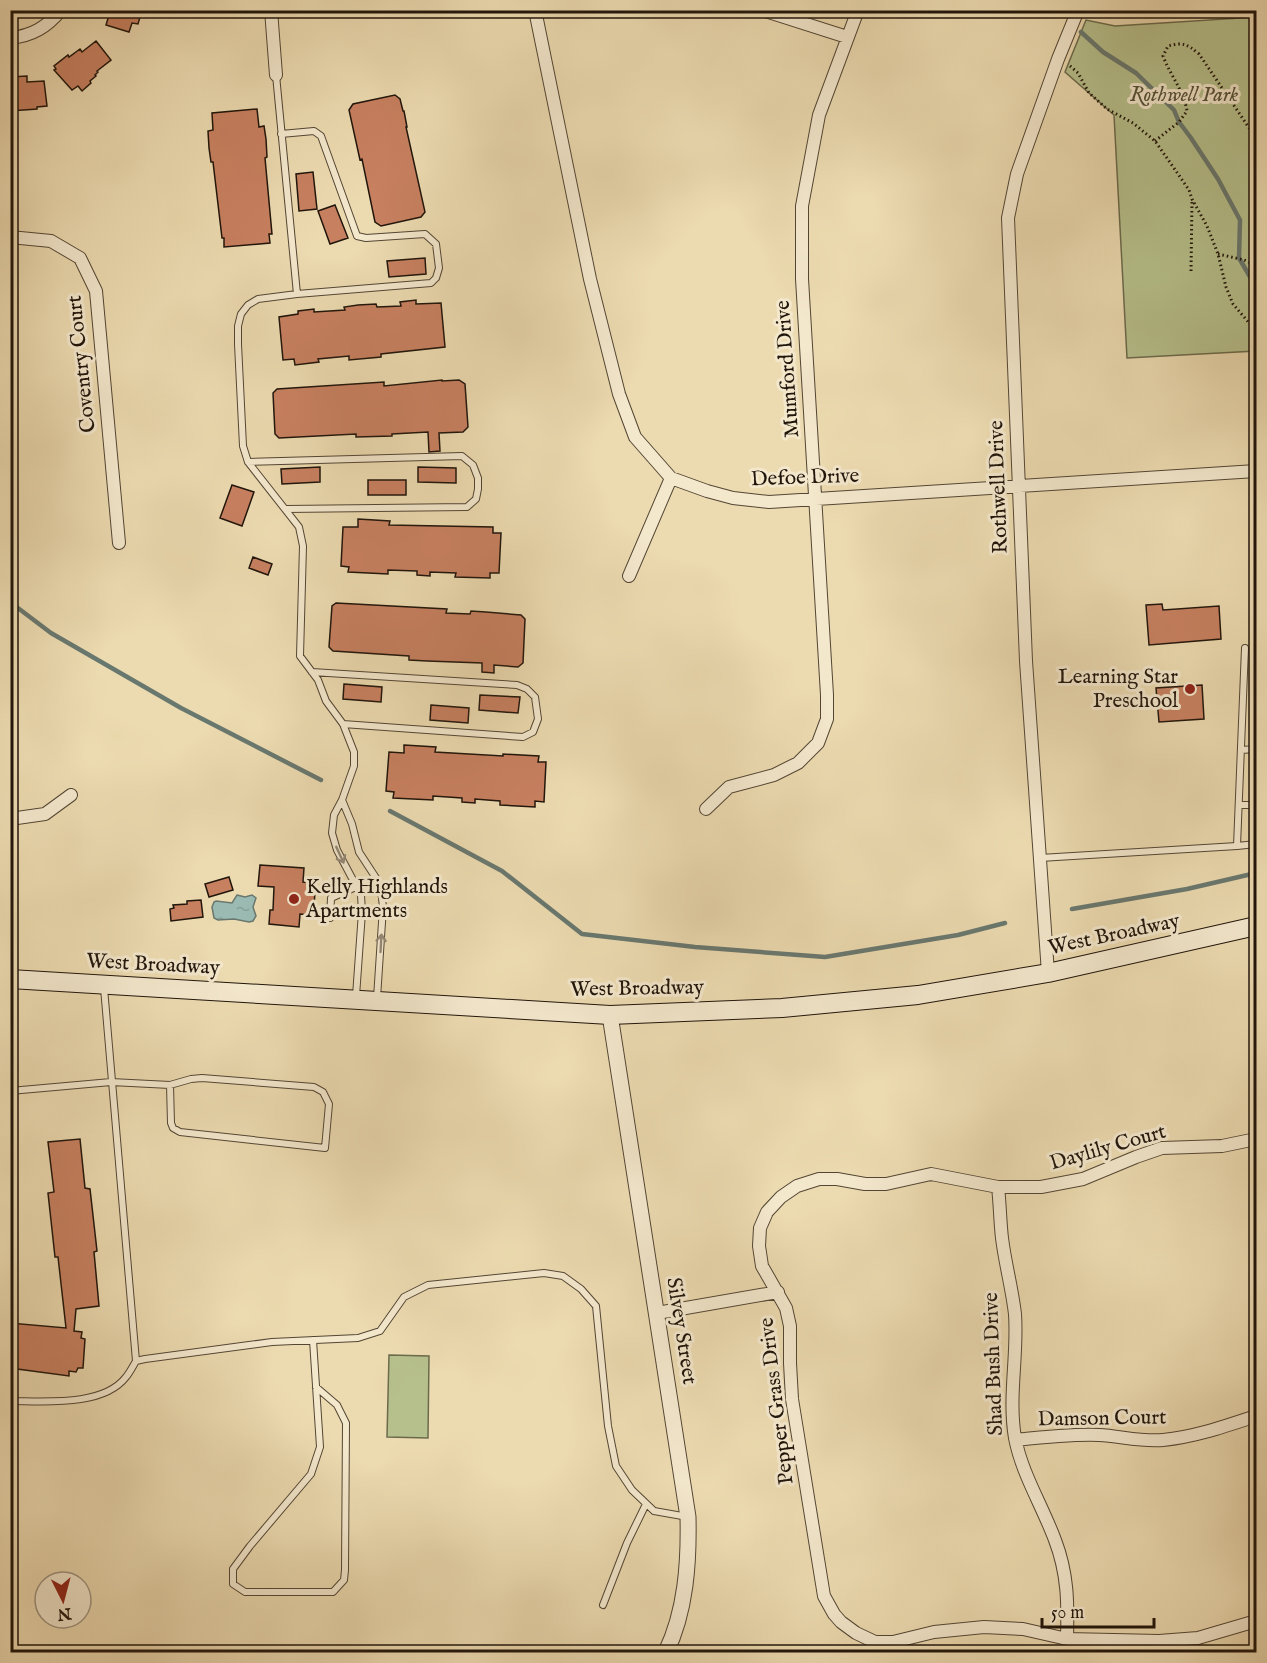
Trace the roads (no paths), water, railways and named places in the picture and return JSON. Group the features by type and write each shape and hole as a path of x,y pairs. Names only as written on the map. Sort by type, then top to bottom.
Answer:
{"main road":[{"name":"West Broadway","path":"10,979 610,1015 782,1008 918,995 1048,973 1257,926"}],"street":[{"path":"10,38 24,37 50,23 61,10"},
{"path":"271,10 276,75"},
{"name":"Defoe Drive","path":"535,10 590,279 619,394 635,437 671,478 733,498 769,502 1257,471"},
{"path":"762,10 847,37"},
{"name":"Mumford Drive","path":"706,809 729,788 774,775 798,763 818,743 827,719 802,279 802,206 819,115 858,10"},
{"name":"Rothwell Drive","path":"1048,973 1026,661 1008,218 1017,174 1078,10"},
{"name":"Coventry Court","path":"10,237 51,241 80,258 96,291 119,543"},
{"path":"629,576 671,478"},
{"path":"10,819 45,814 71,795"},
{"name":"Silvey Street","path":"610,1015 688,1517 689,1548 683,1605 666,1653"},
{"name":"Daylily Court","path":"767,1212 781,1197 797,1186 819,1179 886,1184 931,1174 998,1187 1041,1187 1083,1179 1162,1148 1222,1146 1257,1139"},
{"name":"Shad Bush Drive","path":"998,1187 1002,1238 1014,1314 1016,1347 1012,1412 1016,1440 1027,1478 1056,1540 1066,1576 1067,1639"},
{"name":"Pepper Grass Drive","path":"767,1212 760,1228 759,1245 762,1266 786,1308 790,1326 792,1400 824,1596 834,1614 856,1633 893,1647"},
{"path":"657,1313 778,1292"},
{"name":"Damson Court","path":"1016,1440 1070,1435 1162,1440 1211,1431 1257,1416"},
{"path":"893,1647 934,1632 984,1627 1023,1629 1067,1639 1159,1641 1198,1638 1257,1621"}],"lane":[{"path":"276,75 297,294"},
{"path":"282,134 314,131 321,136 357,236 366,238 425,234 436,244 439,268 436,278 431,283 258,299 248,305 241,314 238,326 243,446 248,462 299,527 303,546 300,656 318,680 326,701 343,724 354,752 354,766 334,815 332,833 337,850 361,895 362,912 356,1000"},
{"path":"248,462 462,456 473,465 478,478 476,499 467,507 285,509"},
{"path":"1237,846 1245,648"},
{"path":"312,672 518,685 535,697 538,719 533,732 523,737 343,724"},
{"path":"1241,750 1257,749"},
{"path":"342,800 352,824 359,852 381,890 383,907 377,1001"},
{"path":"1239,805 1257,805"},
{"path":"1039,858 1257,844"},
{"path":"330,918 331,898 376,878"},
{"path":"10,1401 83,1400 108,1391 125,1379 136,1361 104,985"},
{"path":"10,1091 111,1082 170,1085 202,1078 314,1087 323,1092 329,1104 325,1148 180,1132 171,1124 170,1085"},
{"path":"136,1361 272,1342 358,1338 380,1331 404,1297 428,1285 544,1273 563,1276 581,1288 596,1306 608,1426 616,1466 632,1490 654,1511 688,1517"},
{"path":"313,1340 316,1387 320,1447 311,1474 233,1569 233,1584 246,1592 333,1592 344,1580 346,1423 337,1405 316,1387"},
{"path":"603,1605 627,1543 646,1504"}],"water":[{"path":"237,895 245,897 252,895 256,898 253,907 256,916 253,921 214,918 212,907 214,902 232,903"}],"waterway":[{"path":"1081,32 1103,52 1136,73 1174,110 1179,122 1218,179 1240,220 1239,258 1256,287"},
{"path":"10,602 51,633 181,708 321,780"},
{"path":"390,811 502,871 582,934 695,947 825,957 958,935 1005,923"},
{"path":"1072,909 1187,889 1256,873"}],"place":[{"name":"Learning Star Preschool","path":"1190,689"},
{"name":"Kelly Highlands Apartments","path":"294,899"}],"park label":[{"name":"Rothwell Park","path":"1184,95"}]}
